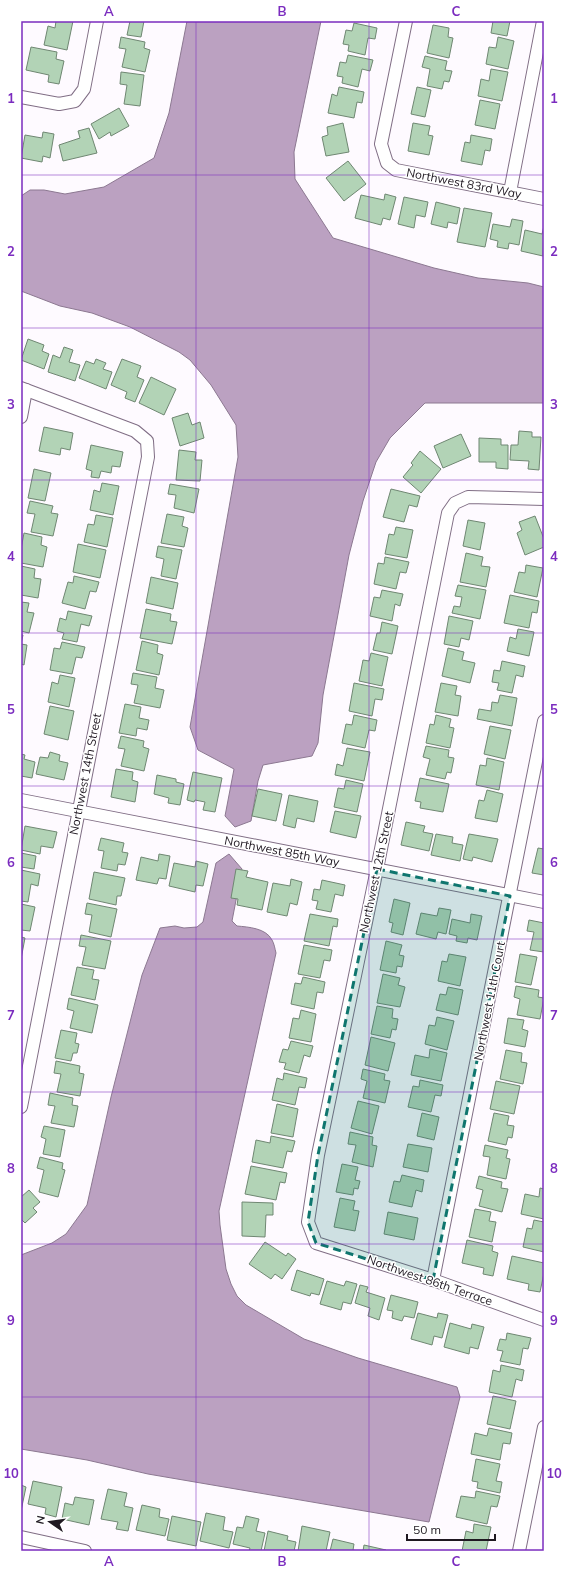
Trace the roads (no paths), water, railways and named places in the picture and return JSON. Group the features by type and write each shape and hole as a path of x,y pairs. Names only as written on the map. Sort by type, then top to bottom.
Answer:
{"street":[{"path":"21,97 59,104 75,101 84,89 97,21"},
{"name":"Northwest 83rd Way","path":"406,21 381,144 387,163 396,170 544,199"},
{"path":"510,192 543,21"},
{"path":"21,417 24,389"},
{"name":"Northwest 14th Street","path":"21,1108 148,457 147,441 134,431 24,389"},
{"name":"Northwest 12th Street","path":"316,1243 308,1222 318,1155 448,513 455,503 468,497 544,499"},
{"name":"Northwest 11th Court","path":"433,1280 544,721"},
{"name":"Northwest 85th Way","path":"21,800 544,902"},
{"name":"Northwest 86th Terrace","path":"316,1243 433,1280 544,1320"},
{"path":"519,1551 544,1427"},
{"path":"21,1538 86,1551"}]}
